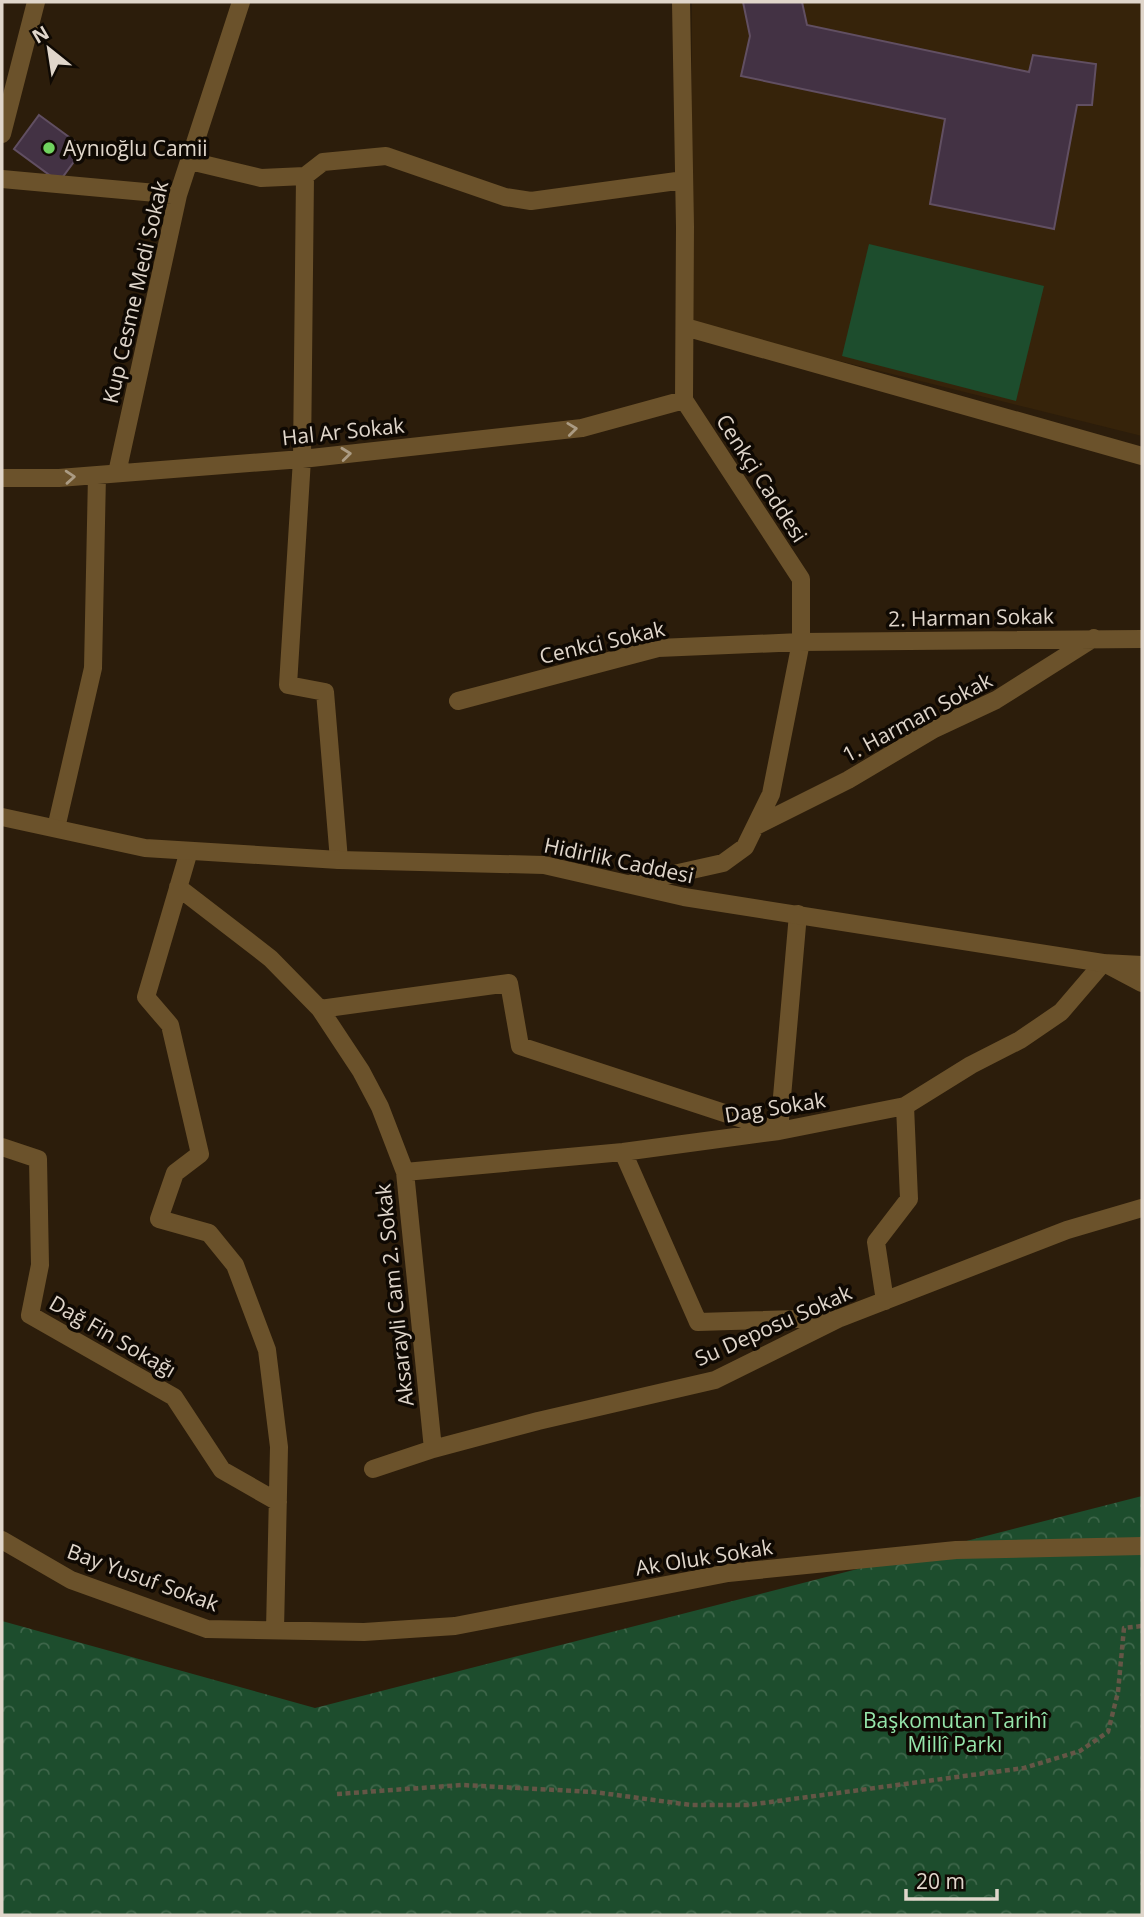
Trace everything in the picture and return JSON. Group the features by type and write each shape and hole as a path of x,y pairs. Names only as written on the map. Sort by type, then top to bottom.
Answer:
{"street":[{"path":"2,134 36,2"},
{"name":"Kup Cesme Medi Sokak","path":"117,473 178,195 241,2"},
{"path":"681,2 684,400"},
{"path":"190,161 261,178 305,176 323,162 386,156 505,197 531,201 684,180"},
{"path":"305,176 302,459 288,685 325,692 339,860"},
{"path":"2,179 178,195"},
{"path":"685,327 1142,456"},
{"name":"Hal Ar Sokak","path":"2,478 97,475 302,459 582,428 684,400"},
{"name":"Cenkçi Caddesi","path":"629,884 723,863 745,847 771,794 800,642 801,579 684,400"},
{"path":"56,828 93,668 97,475"},
{"name":"1. Harman Sokak","path":"755,826 848,780 934,729 996,701 1094,638"},
{"name":"2. Harman Sokak","path":"800,642 1142,639"},
{"name":"Cenkci Sokak","path":"458,701 658,649 800,642"},
{"name":"Hidirlik Caddesi","path":"2,817 145,848 339,860 544,865 684,897 1103,963 1142,965"},
{"path":"189,851 146,997 170,1025 200,1154 175,1174 159,1219 209,1233 235,1265 267,1350 279,1447 275,1630"},
{"name":"Aksarayli Cam 2. Sokak","path":"178,887 270,958 320,1009 361,1071 380,1107 405,1172 433,1449"},
{"path":"320,1009 509,983 520,1046 779,1131 798,914"},
{"path":"1103,963 1142,983"},
{"name":"Dag Sokak","path":"405,1172 623,1152 779,1131 905,1106 971,1065 1020,1040 1061,1012 1103,963"},
{"path":"885,1301 876,1242 909,1199 905,1106"},
{"name":"Dağ Fin Sokağı","path":"2,1147 38,1159 40,1265 30,1315 174,1397 222,1470 278,1502"},
{"path":"623,1152 698,1322 840,1318"},
{"name":"Su Deposu Sokak","path":"373,1469 433,1449 538,1421 715,1381 840,1318 1067,1230 1142,1208"},
{"name":"Bay Yusuf Sokak","path":"2,1540 71,1580 207,1629 275,1630"},
{"name":"Ak Oluk Sokak","path":"275,1630 364,1632 455,1626 728,1573 956,1549 1142,1546"}],"path":[{"path":"337,1794 462,1785 594,1792 691,1805 748,1805 1024,1768 1080,1751 1108,1732 1118,1692 1124,1628 1142,1626"}],"shaded area":[{"path":"692,2 1142,2 1142,436 691,324"}],"green space":[{"path":"869,244 1044,286 1016,401 842,356"},
{"name":"Başkomutan Tarihî Millî Parkı","path":"1142,1496 1142,1915 2,1915 2,1621 315,1708"}],"building":[{"path":"743,2 802,2 807,25 1029,72 1033,55 1096,64 1092,105 1077,105 1054,229 930,204 945,119 741,76 750,36"},
{"name":"Aynıoğlu Camii","path":"39,115 84,148 59,182 14,149"}],"place":[{"name":"Aynıoğlu Camii","path":"49,148"}]}
